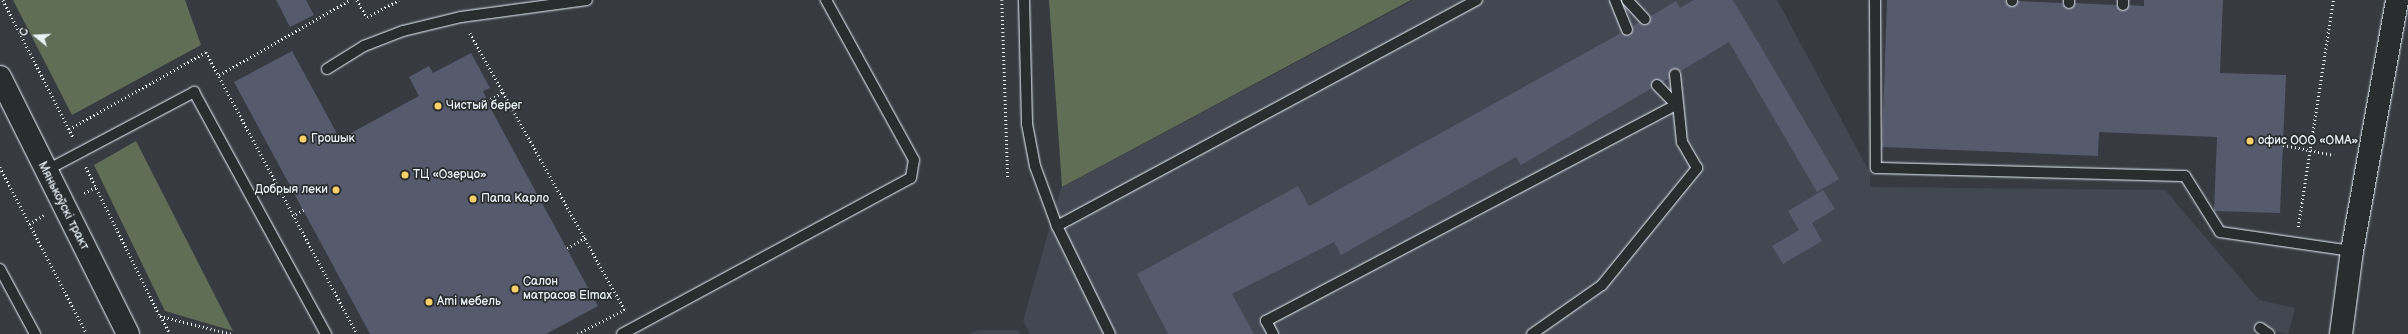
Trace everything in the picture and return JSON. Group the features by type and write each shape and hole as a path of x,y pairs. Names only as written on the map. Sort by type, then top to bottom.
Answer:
{"main road":[{"path":"2341,334 2352,251 2397,0"},
{"name":"Мянькоўскі тракт","path":"0,77 128,334"}],"lane":[{"path":"327,69 371,43 404,31 461,17 587,0"},
{"path":"622,334 911,178 914,160 826,0"},
{"path":"1024,0 1027,124 1035,166 1057,226 1110,334"},
{"path":"1057,226 1477,0"},
{"path":"1615,0 1627,30"},
{"path":"1627,0 1645,19"},
{"path":"1876,0 1876,168 2185,176 2220,232 2295,241 2352,251"},
{"path":"1532,334 1602,285 1697,168 1682,142 1676,105 1675,74"},
{"path":"1657,85 1676,105"},
{"path":"46,171 194,92 326,334"},
{"path":"1273,334 1266,321 1676,105"},
{"path":"0,269 35,334"},
{"path":"2260,328 2268,334"}],"path":[{"path":"3,0 69,129 170,334"},
{"path":"219,75 350,0"},
{"path":"357,0 367,16 399,0"},
{"path":"1002,0 1008,178"},
{"path":"2295,241 2312,150 2333,0"},
{"path":"461,17 625,310 578,334"},
{"path":"69,129 206,52 292,216 357,334"},
{"path":"487,101 503,92"},
{"path":"2283,144 2334,155"},
{"path":"0,167 87,334"},
{"path":"292,216 303,210"},
{"path":"567,248 585,238"},
{"path":"160,316 232,334"}],"shaded area":[{"path":"1413,0 1777,0 1870,173 1870,187 2165,190 2259,300 2295,308 2288,334 2260,328 2253,334 1030,334 1023,321 1061,188"},
{"path":"978,330 1018,330 1020,334 970,334"}],"green space":[{"path":"13,0 185,0 201,45 72,115"},
{"path":"1049,0 1411,0 1062,187"},
{"path":"136,141 233,331 165,311 94,165"}],"building":[{"path":"276,0 306,0 314,15 290,27"},
{"path":"1694,0 1733,0 1839,179 1817,192 1729,42 1681,71 1672,69 1669,78 1663,82 1653,80 1652,88 1521,165 1516,157 1341,255 1334,242 1232,294 1254,334 1168,334 1137,274 1298,186 1309,206 1621,33 1630,36 1633,26 1639,22 1649,24 1651,16 1676,1 1680,8"},
{"path":"1887,0 2006,0 2012,7 2018,1 2062,3 2069,9 2075,3 2116,5 2123,11 2129,5 2144,6 2144,0 2223,0 2220,73 2286,75 2280,213 2214,211 2217,137 2099,132 2098,156 1882,147"},
{"name":"ТЦ «Озерцо»","path":"292,51 340,139 419,96 409,77 429,66 433,73 471,53 490,88 483,91 492,111 598,306 546,334 370,334 234,82"},
{"path":"1823,190 1835,209 1812,223 1822,241 1783,264 1772,246 1799,230 1788,211"}],"place":[{"name":"Чистый берег","path":"438,106"},
{"name":"Грошык","path":"303,139"},
{"name":"офис ООО «ОМА»","path":"2250,141"},
{"name":"ТЦ «Озерцо»","path":"405,175"},
{"name":"Добрыя леки","path":"336,190"},
{"name":"Папа Карло","path":"473,199"},
{"name":"Салон матрасов Elmax","path":"515,289"},
{"name":"Ami мебель","path":"429,302"}]}
